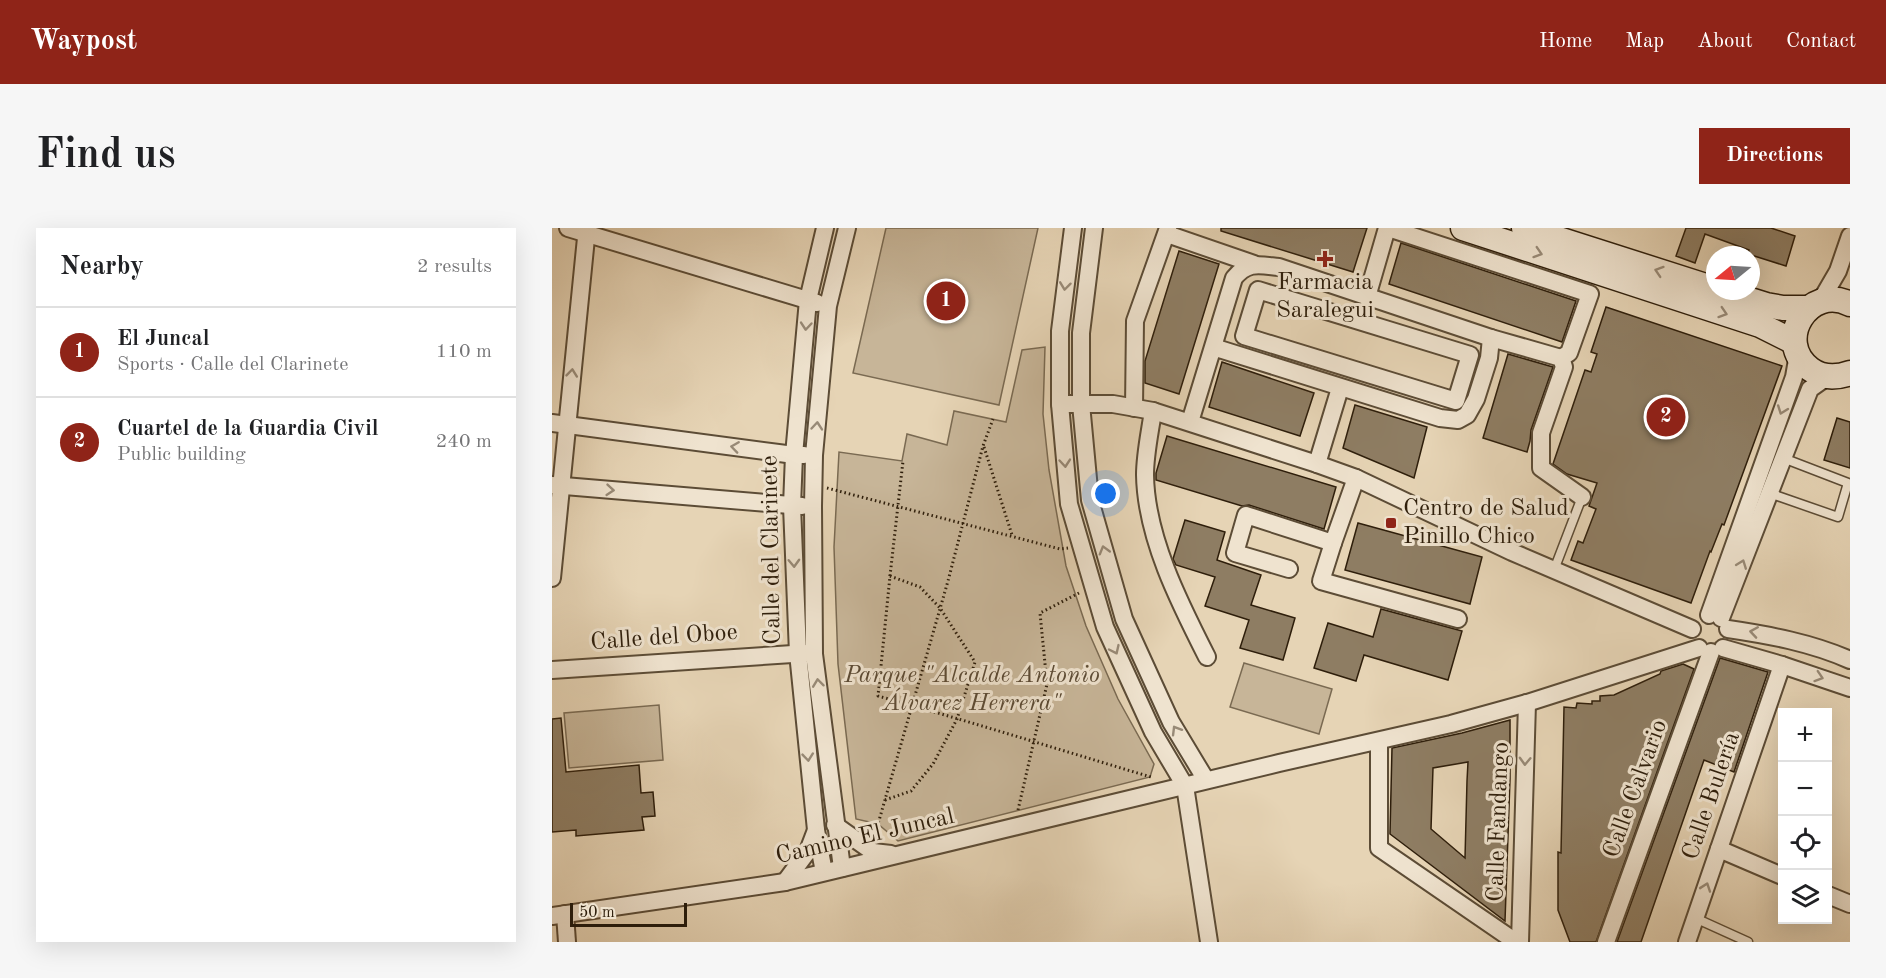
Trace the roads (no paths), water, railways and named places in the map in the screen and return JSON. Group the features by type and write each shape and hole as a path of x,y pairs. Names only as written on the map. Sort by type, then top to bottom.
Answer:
{"main road":[{"path":"1463,228 1760,325 1796,348"},
{"path":"1524,228 1706,286"},
{"path":"1750,300 1783,308 1814,305 1833,300 1847,303"},
{"path":"1814,305 1800,317 1795,329 1796,348 1804,365 1815,373 1838,375"}],"street":[{"path":"568,228 586,231 828,306"},
{"name":"Calle del Clarinete","path":"824,872 816,830 806,653 792,506 794,455 808,300 825,228"},
{"name":"Calle del Clarinete","path":"842,868 806,653 814,455 828,306 847,228"},
{"path":"1073,228 1060,332 1060,404 1069,504 1105,627 1153,732 1185,786 1209,942"},
{"path":"1094,228 1081,333 1081,404 1090,500 1124,619 1171,722 1206,780"},
{"path":"1134,408 1135,321 1167,231 1254,264 1279,267 1367,297 1491,338 1561,358 1569,353 1590,294 1388,228 1367,297"},
{"path":"552,578 559,424 586,231"},
{"path":"1814,305 1838,271 1850,236"},
{"path":"1844,252 1843,279 1847,303"},
{"path":"1190,422 1234,278 1241,270 1254,264"},
{"path":"1258,290 1470,355 1456,401 1244,336 1258,290"},
{"path":"1213,347 1440,418 1458,420 1467,415 1476,399 1489,358 1491,338"},
{"path":"1719,621 1794,377 1796,348"},
{"path":"1561,358 1564,367 1541,433 1541,468 1582,497"},
{"path":"1719,621 1810,389 1838,375"},
{"path":"1317,464 1340,388"},
{"path":"1060,404 1113,404 1153,411 1317,464 1356,478 1501,547 1692,629"},
{"path":"1153,411 1145,476 1152,528 1178,600 1207,657"},
{"path":"559,424 794,455 814,455"},
{"path":"1356,478 1321,581 1458,619"},
{"path":"556,486 813,506"},
{"path":"1289,569 1235,553 1246,515 1333,543"},
{"path":"1850,660 1833,652 1719,621 1698,619 1692,629 1693,639 1711,649 1782,664 1850,688"},
{"path":"1711,649 1729,636 1719,621"},
{"name":"Camino El Juncal","path":"559,915 785,882 1206,780 1451,724 1711,649"},
{"name":"Calle Calvario","path":"1606,942 1711,649"},
{"name":"Calle del Oboe","path":"552,670 806,653"},
{"name":"Calle Bulería","path":"1687,942 1782,664"},
{"name":"Calle Fandango","path":"1518,942 1527,703"},
{"path":"1379,741 1379,848 1518,942"},
{"path":"835,825 873,852 900,855"},
{"path":"785,882 808,851 816,830"},
{"path":"1719,849 1778,874"},
{"path":"1832,897 1850,904"},
{"path":"559,915 567,942"}],"lane":[{"path":"1769,493 1838,516 1848,483 1783,459"},
{"path":"1554,570 1582,497"},
{"path":"1695,918 1748,942"}],"place":[{"name":"Farmacia Saralegui","path":"1325,259"},
{"name":"El Juncal","path":"946,301"},
{"name":"Cuartel de la Guardia Civil","path":"1666,417"},
{"name":"Centro de Salud Pinillo Chico","path":"1391,523"}],"park label":[{"name":"Parque \"Alcalde Antonio Álvarez Herrera\"","path":"972,690"}]}
